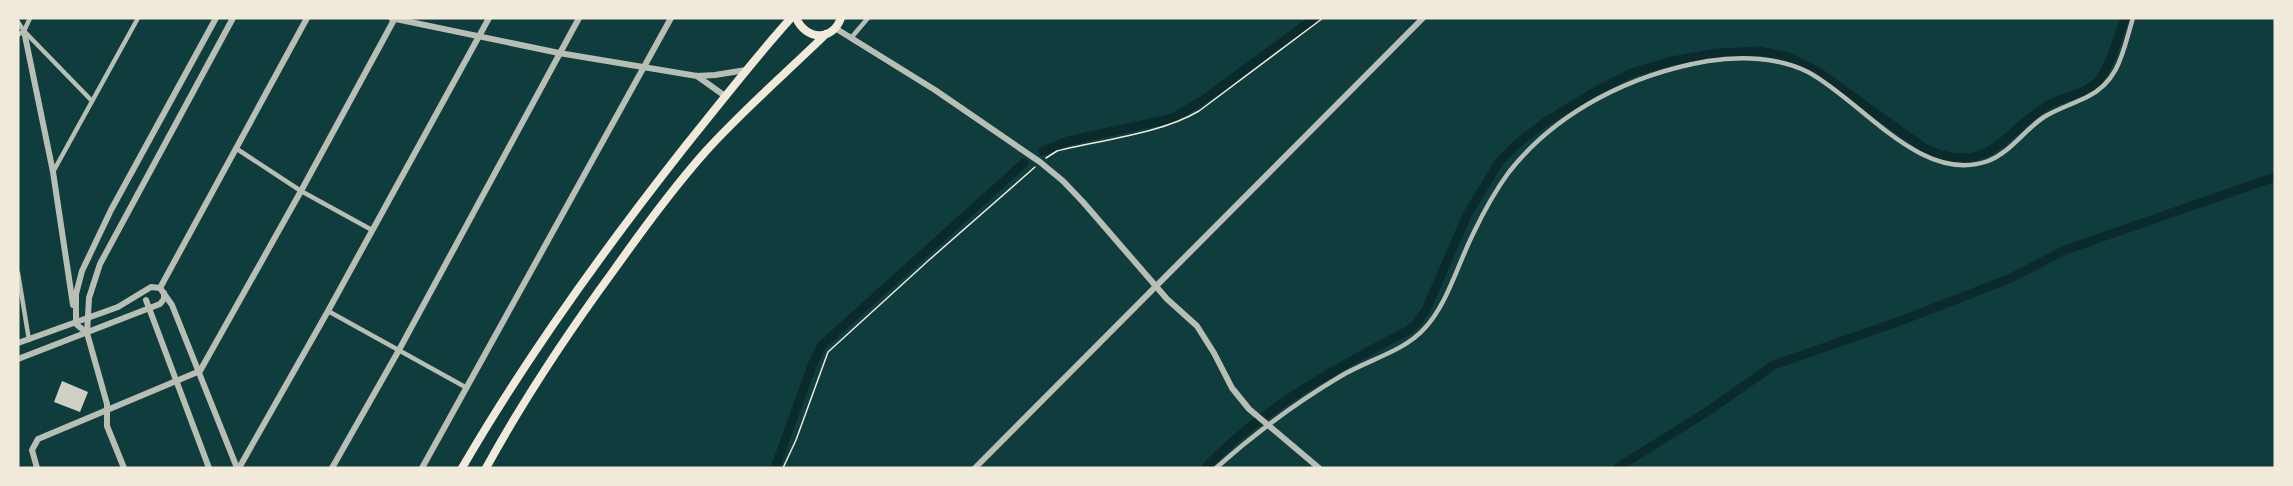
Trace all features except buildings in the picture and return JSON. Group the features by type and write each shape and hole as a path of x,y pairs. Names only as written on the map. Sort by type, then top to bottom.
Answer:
{"highway":[{"path":"462,468 521,371 583,280 725,96 791,18"},
{"path":"796,18 800,27 809,33 826,34"},
{"path":"486,468 563,341 629,248 685,176 748,108 826,34 836,28 841,18"}],"street":[{"path":"21,33 30,18"},
{"path":"53,172 138,18"},
{"path":"76,324 76,294 82,271 111,210 216,18"},
{"path":"124,468 107,426 108,410 87,333 88,298 100,264 233,18"},
{"path":"18,359 157,305 164,299 162,290 307,18"},
{"path":"37,468 32,455 33,446 38,439 200,371 301,191 393,18 559,53 697,76 746,70"},
{"path":"238,468 328,311 489,18"},
{"path":"332,468 399,350 579,18"},
{"path":"422,468 671,18"},
{"path":"851,38 868,18"},
{"path":"975,468 1423,18"},
{"path":"1216,468 1267,426 1335,379 1395,349 1422,332 1438,310 1484,212 1509,173 1541,138 1580,109 1613,91 1659,73 1708,62 1736,58 1761,59 1788,64 1808,72 1829,86 1918,153 1949,165 1977,164 1999,156 2051,112 2090,96 2108,84 2118,67 2133,18"},
{"path":"18,22 53,172 76,324 87,333"},
{"path":"836,28 935,90 1040,162 1083,202 1156,287 1197,326 1232,388 1249,409 1319,468"},
{"path":"21,33 92,101"},
{"path":"697,76 725,96"},
{"path":"237,149 301,191 372,230"},
{"path":"18,273 28,340"},
{"path":"18,343 118,307 151,287 162,290 172,305 238,468"},
{"path":"146,291 146,300 209,468"},
{"path":"146,300 151,305 157,305"},
{"path":"328,311 467,388"}],"path":[{"path":"783,468 796,440 828,352 1040,162 1057,151 1186,119 1323,18"}],"waterway":[{"path":"1043,151 1068,141 1173,118 1206,98 1315,18"},
{"path":"1205,468 1250,427 1274,409 1326,375 1416,324 1426,310 1467,215 1499,162 1519,142 1547,121 1596,91 1634,72 1672,61 1718,53 1760,51 1788,57 1817,71 1924,148 1946,156 1964,158 1993,149 2048,105 2080,93 2097,82 2106,69 2125,18"},
{"path":"775,468 813,363 822,345 1024,163"},
{"path":"1617,468 1705,413 1774,365 1903,320 2011,278 2065,250 2275,177"}]}
